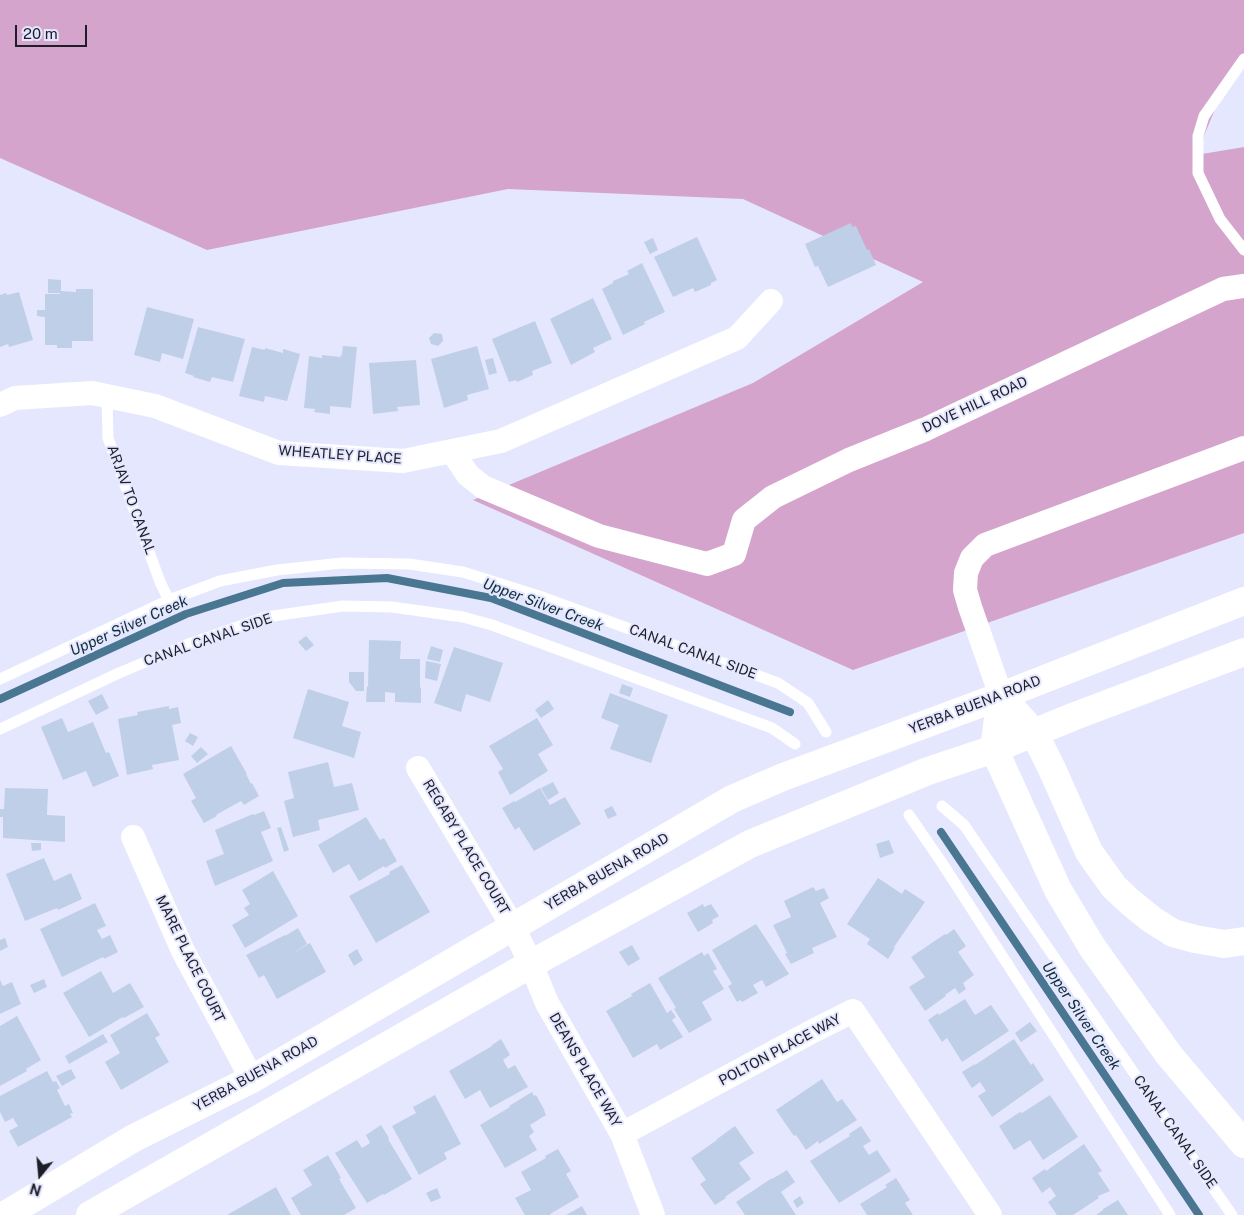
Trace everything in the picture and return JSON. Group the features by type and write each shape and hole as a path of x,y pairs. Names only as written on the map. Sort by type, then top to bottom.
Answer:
{"main road":[{"name":"YERBA BUENA ROAD","path":"5,1215 134,1138 252,1079 732,799 783,777 1001,696 1244,601"},
{"path":"90,1215 531,964 750,844 928,771 994,749 1244,652"},
{"path":"1001,696 1034,733 1089,852 1119,892 1151,920 1173,933 1224,944 1244,941"},
{"path":"1001,696 994,749 1058,890 1092,947 1169,1055 1244,1144"}],"street":[{"name":"DOVE HILL ROAD","path":"452,451 468,475 483,487 600,536 707,564 734,554 744,520 773,497 849,460 926,428 1223,289 1244,286"},
{"name":"WHEATLEY PLACE","path":"0,404 16,398 92,393 155,406 279,453 403,461 501,441 737,338 771,301"},
{"path":"1001,696 965,590 966,572 972,558 985,545 1244,448"},
{"name":"REGABY PLACE COURT","path":"418,768 513,927"},
{"name":"MARE PLACE COURT","path":"133,837 183,951 252,1079"},
{"name":"DEANS PLACE WAY","path":"513,927 547,1003 622,1134 653,1215"},
{"name":"POLTON PLACE WAY","path":"622,1134 853,1011 990,1215"}],"lane":[{"path":"1244,59 1204,116 1198,136 1198,173 1220,219 1244,250"},
{"name":"ARJAV TO CANAL","path":"107,396 108,438 160,582 169,600"},
{"name":"CANAL CANAL SIDE","path":"0,679 169,600 220,581 277,570 342,563 409,564 463,572 539,596 778,683 808,703 826,732"},
{"name":"CANAL CANAL SIDE","path":"0,729 119,673 186,645 266,618 343,606 392,607 463,617 772,728 795,744"},
{"name":"CANAL CANAL SIDE","path":"942,806 964,825 1232,1215"},
{"path":"909,815 1170,1215"}],"shaded area":[{"path":"0,0 1244,0 1244,56 1223,90 1196,155 1244,147 1244,533 853,670 473,500 753,383 923,282 743,199 508,189 207,250 0,158"}],"building":[{"path":"851,223 852,227 856,226 876,265 828,287 818,266 815,267 805,244"},
{"path":"697,237 717,280 711,283 711,285 695,292 693,288 673,297 654,257"},
{"path":"653,238 658,250 650,254 644,242"},
{"path":"642,263 665,312 623,335 602,289 613,283 613,281 629,274 627,271"},
{"path":"48,279 61,280 61,291 76,292 76,289 93,289 93,341 72,341 72,348 57,348 57,345 45,345 45,317 37,316 37,310 45,310 45,294 60,294 48,293"},
{"path":"19,292 33,340 9,347 8,344 0,347 0,295"},
{"path":"593,298 612,339 593,348 595,352 571,365 550,319"},
{"path":"147,307 194,319 183,359 162,353 160,362 134,355"},
{"path":"535,321 552,363 532,371 533,375 517,382 516,380 509,382 492,339"},
{"path":"198,327 245,339 233,382 212,377 210,382 185,373"},
{"path":"434,333 442,334 443,341 438,346 431,344 429,338"},
{"path":"343,346 357,347 351,408 330,406 330,414 314,412 315,409 304,408 309,356 322,358 322,355 340,357"},
{"path":"477,346 489,389 467,395 468,400 444,408 431,359"},
{"path":"252,347 283,353 283,349 300,354 287,401 265,396 264,402 239,396"},
{"path":"493,358 497,373 489,375 485,360"},
{"path":"416,360 420,405 397,407 398,411 373,414 369,363"},
{"path":"306,636 314,645 306,651 298,642"},
{"path":"369,640 401,641 400,659 420,659 421,703 395,702 395,693 385,692 385,702 366,702"},
{"path":"431,646 443,650 440,662 427,659"},
{"path":"454,647 503,663 490,702 466,694 461,712 434,703"},
{"path":"426,661 441,664 437,681 425,678"},
{"path":"349,672 364,672 364,691 356,691 349,682"},
{"path":"622,684 633,688 630,697 619,693"},
{"path":"308,689 349,702 342,726 361,732 354,758 293,738"},
{"path":"610,693 668,715 651,763 610,749 619,725 601,718"},
{"path":"102,694 109,708 96,715 88,701"},
{"path":"548,700 554,709 541,718 535,710"},
{"path":"169,706 169,709 178,707 181,723 172,725 179,760 152,765 153,769 127,775 118,719 138,715 137,712"},
{"path":"62,718 68,732 93,722 106,753 109,752 119,776 93,787 86,771 63,780 41,727"},
{"path":"537,718 553,745 538,754 548,771 510,795 498,772 503,769 489,746"},
{"path":"190,733 198,737 193,746 185,741"},
{"path":"231,746 259,796 244,805 241,801 204,823 191,801 196,798 183,774"},
{"path":"201,747 208,754 197,763 191,756"},
{"path":"328,762 334,787 352,783 359,810 318,820 320,830 293,837 284,801 294,798 288,772"},
{"path":"553,782 559,793 548,800 541,788"},
{"path":"5,788 48,789 47,815 65,816 65,842 3,838 3,817 0,817 0,809 4,809"},
{"path":"540,788 550,805 565,797 581,824 534,851 519,827 515,830 502,808"},
{"path":"612,806 617,815 608,819 604,810"},
{"path":"264,811 271,828 261,832 273,861 215,886 206,861 224,854 215,830"},
{"path":"366,817 380,840 384,838 397,861 385,868 384,866 359,881 349,864 333,873 318,845"},
{"path":"281,827 289,850 284,852 277,828"},
{"path":"889,840 894,853 880,858 876,844"},
{"path":"31,843 41,843 41,850 32,851"},
{"path":"44,858 54,881 71,873 82,899 58,910 57,908 25,921 6,874"},
{"path":"402,865 430,912 376,943 349,896 390,874 389,872"},
{"path":"273,871 298,916 245,948 232,925 249,915 244,908 250,904 242,890"},
{"path":"878,878 902,894 905,889 925,902 894,947 888,959 867,944 870,939 847,924"},
{"path":"813,887 816,891 824,888 829,898 820,903 837,937 812,948 814,953 791,964 773,925 791,917 784,901"},
{"path":"95,903 106,926 97,930 102,939 110,935 118,952 104,959 103,957 62,977 40,929"},
{"path":"703,904 704,907 711,904 719,916 712,920 713,923 698,932 687,913"},
{"path":"756,924 789,974 766,987 762,980 753,985 758,993 742,1002 740,1000 737,1002 728,986 732,984 712,950"},
{"path":"298,928 307,944 290,955 310,943 326,972 277,999 264,975 259,978 246,955"},
{"path":"954,929 966,946 958,952 974,975 963,983 966,989 959,994 955,988 925,1011 909,987 925,977 911,957"},
{"path":"5,938 8,947 0,951 0,940"},
{"path":"632,945 640,959 628,966 619,952"},
{"path":"357,949 363,960 354,966 348,955"},
{"path":"702,952 704,956 708,953 717,969 713,971 724,989 702,1002 712,1020 689,1033 658,978"},
{"path":"101,971 113,993 130,983 144,1007 89,1037 63,993"},
{"path":"44,979 47,987 34,993 30,985"},
{"path":"0,980 3,986 12,982 21,1004 0,1014"},
{"path":"650,983 667,1013 671,1010 676,1017 672,1020 683,1037 660,1050 657,1044 633,1058 606,1011"},
{"path":"965,999 975,1015 991,1005 1009,1031 962,1062 947,1038 942,1042 928,1020"},
{"path":"147,1013 160,1035 155,1038 169,1062 121,1090 105,1062 120,1053 110,1035"},
{"path":"17,1016 41,1060 26,1069 27,1071 0,1086 0,1026"},
{"path":"1030,1022 1037,1031 1021,1042 1015,1033"},
{"path":"103,1034 108,1042 69,1064 65,1056"},
{"path":"501,1039 510,1055 503,1060 508,1069 515,1065 528,1087 490,1108 480,1090 465,1099 449,1071"},
{"path":"1014,1039 1031,1065 1033,1063 1044,1080 992,1117 978,1096 986,1091 980,1082 972,1088 962,1072"},
{"path":"71,1069 76,1078 62,1086 56,1076"},
{"path":"47,1071 53,1082 56,1081 60,1088 57,1090 65,1106 69,1104 73,1113 70,1114 72,1117 18,1147 9,1131 18,1126 13,1118 5,1122 0,1112 0,1096"},
{"path":"822,1079 837,1102 842,1099 857,1120 819,1144 818,1141 806,1150 776,1110"},
{"path":"532,1092 534,1096 536,1095 546,1115 530,1125 534,1132 529,1136 537,1150 505,1168 480,1125"},
{"path":"435,1095 461,1144 444,1153 447,1159 419,1175 392,1126 416,1113 413,1107"},
{"path":"1050,1095 1078,1137 1043,1160 1030,1140 1014,1150 999,1126"},
{"path":"381,1125 412,1179 367,1203 335,1153 357,1140 362,1148 370,1143 366,1135"},
{"path":"735,1126 754,1153 739,1163 751,1179 715,1205 700,1184 706,1180 691,1158"},
{"path":"861,1126 871,1141 863,1146 869,1155 877,1150 891,1171 839,1203 810,1161 850,1136 849,1134"},
{"path":"1084,1144 1102,1171 1098,1173 1110,1191 1098,1196 1099,1198 1073,1215 1057,1215 1048,1202 1056,1196 1050,1187 1042,1193 1032,1178 1045,1169 1046,1171"},
{"path":"558,1149 571,1171 566,1174 579,1197 551,1215 525,1215 515,1198 531,1190 521,1172"},
{"path":"328,1155 356,1208 344,1215 301,1215 291,1198 312,1185 303,1170"},
{"path":"787,1170 795,1182 781,1192 796,1215 745,1215 736,1202"},
{"path":"896,1178 910,1200 905,1203 913,1215 867,1215 860,1204 887,1187 885,1185"},
{"path":"276,1187 291,1215 227,1215"},
{"path":"437,1188 441,1198 431,1202 426,1193"},
{"path":"800,1196 804,1203 797,1208 793,1201"},
{"path":"1118,1200 1128,1215 1096,1215 1103,1209"},
{"path":"582,1206 587,1215 566,1215"}],"waterway":[{"name":"Upper Silver Creek","path":"0,699 186,614 283,583 387,578 491,598 790,712"},
{"name":"Upper Silver Creek","path":"941,832 1199,1215"}]}
